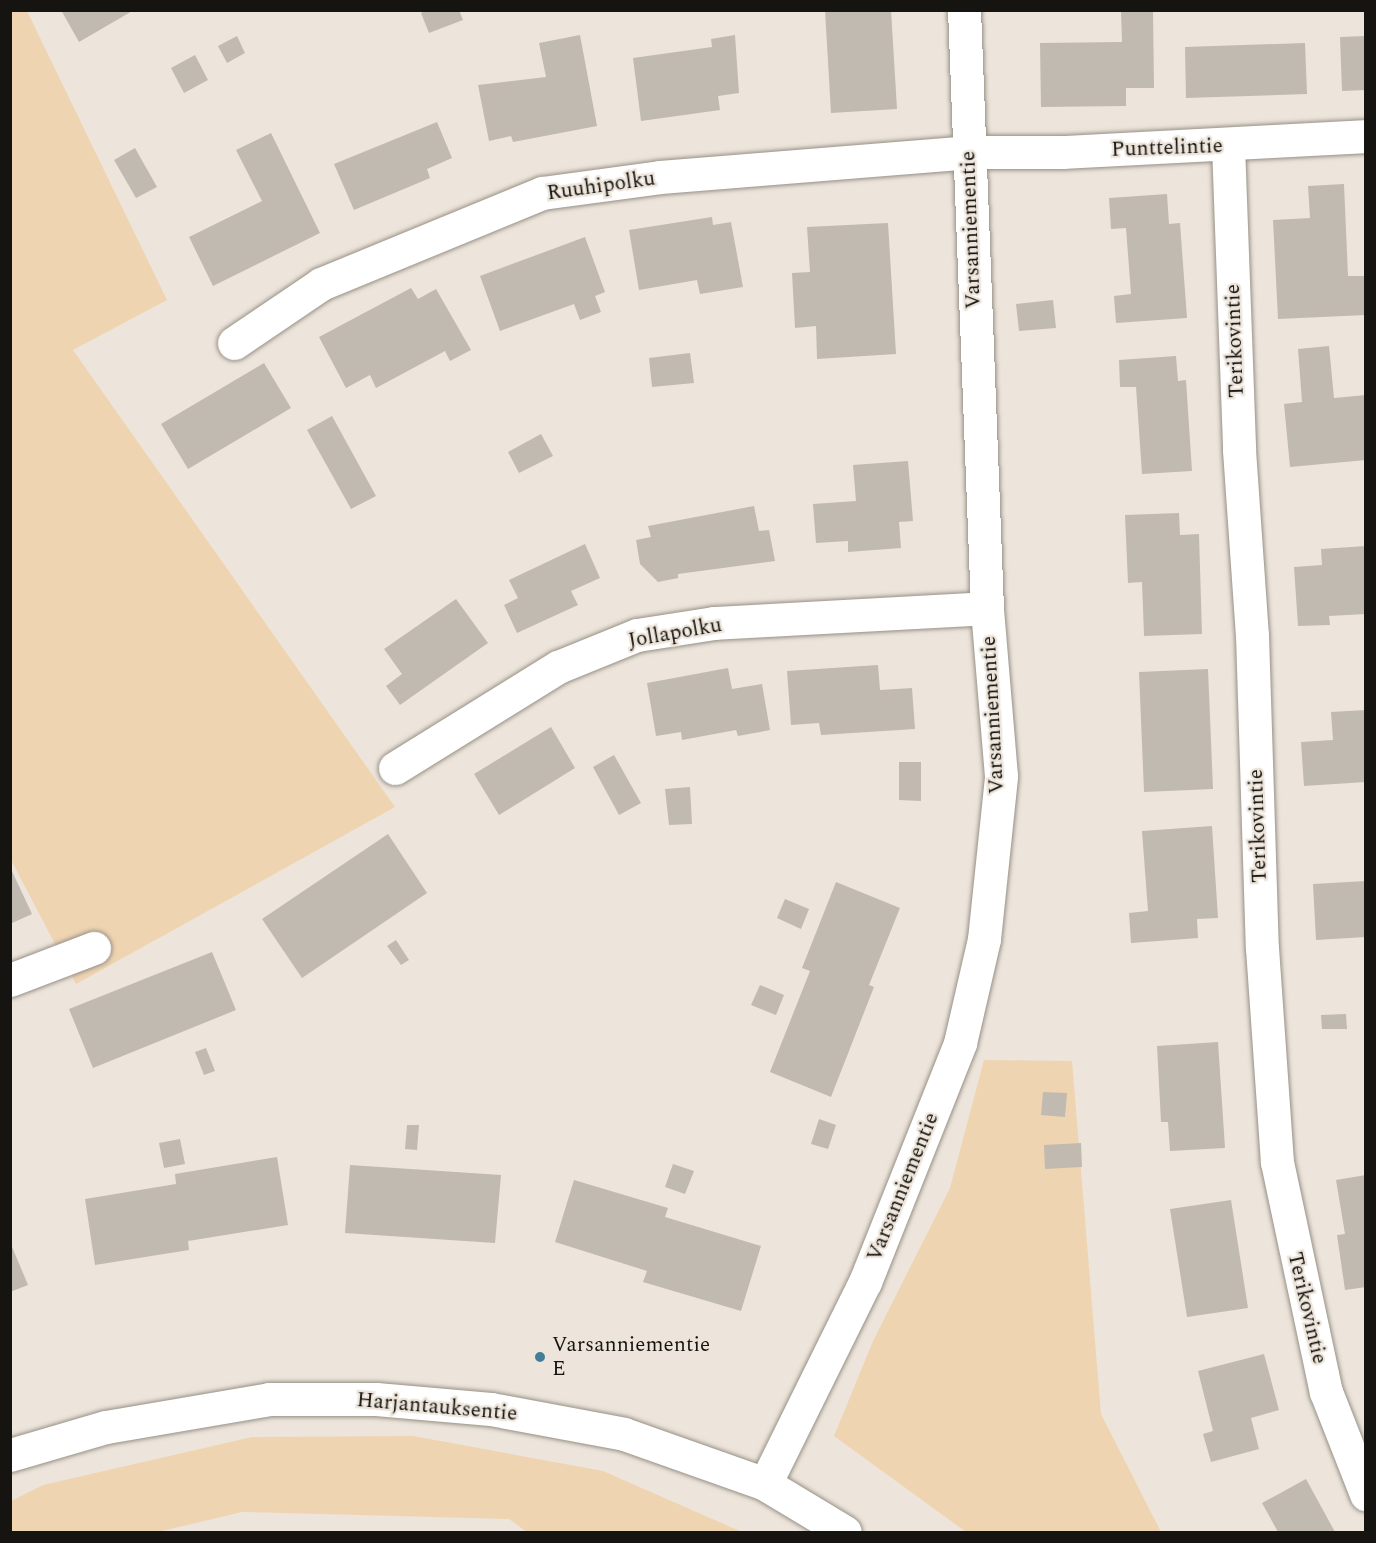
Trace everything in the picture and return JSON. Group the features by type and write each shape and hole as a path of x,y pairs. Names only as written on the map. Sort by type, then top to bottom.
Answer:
{"street":[{"name":"Varsanniementie","path":"765,1484 865,1282 960,1043 984,939 1001,776 987,608 964,10"},
{"name":"Punttelintie","path":"968,152 1228,145 1365,136"},
{"name":"Terikovintie","path":"1228,145 1239,450 1252,635 1262,948 1277,1162 1326,1392 1365,1494"},
{"name":"Ruuhipolku","path":"234,343 321,284 543,193 660,177 968,152"},
{"name":"Jollapolku","path":"395,768 558,667 637,635 714,623 987,608"},
{"path":"10,980 94,948"},
{"name":"Harjantauksentie","path":"10,1455 106,1426 268,1399 376,1399 491,1409 624,1434 765,1484 845,1533"}],"shaded area":[{"path":"10,11 27,11 167,300 73,350 395,807 76,984 11,860"},
{"path":"984,1060 1072,1061 1101,1414 1161,1532 966,1532 834,1436 873,1341 950,1188"},
{"path":"413,1436 603,1471 742,1532 527,1532 509,1519 242,1512 158,1532 11,1532 11,1501 43,1485 252,1437"}],"building":[{"path":"61,10 134,10 79,42"},
{"path":"426,10 459,10 463,20 429,33 421,13"},
{"path":"825,10 891,10 897,109 831,113"},
{"path":"1121,12 1153,12 1154,88 1126,88 1126,106 1041,107 1040,43 1122,42"},
{"path":"580,35 597,126 513,142 511,136 489,141 478,85 546,77 539,43"},
{"path":"735,35 739,93 718,96 720,110 641,121 633,58 712,47 711,39"},
{"path":"237,36 245,53 227,63 218,46"},
{"path":"1366,36 1366,90 1342,91 1340,37"},
{"path":"1305,43 1307,94 1186,98 1185,47"},
{"path":"195,55 208,80 184,93 171,68"},
{"path":"437,122 452,158 427,169 430,178 354,210 334,164"},
{"path":"271,133 320,233 213,286 189,237 262,201 236,150"},
{"path":"135,148 157,187 136,198 114,160"},
{"path":"1344,184 1348,276 1366,276 1366,315 1278,319 1273,220 1310,218 1308,186"},
{"path":"1167,194 1169,224 1180,223 1187,318 1116,323 1114,296 1131,294 1126,228 1111,229 1109,198"},
{"path":"712,217 713,225 731,222 743,287 700,294 697,280 639,290 629,230"},
{"path":"888,223 896,354 817,359 816,326 795,328 792,273 810,272 807,227"},
{"path":"585,237 605,292 595,296 601,312 580,320 574,304 500,331 480,276"},
{"path":"411,288 418,299 436,289 471,350 450,361 445,351 376,388 370,375 346,388 319,337"},
{"path":"1053,300 1056,328 1019,331 1016,304"},
{"path":"1329,346 1334,398 1366,395 1366,460 1290,467 1284,404 1302,402 1298,349"},
{"path":"690,353 694,383 652,387 649,358"},
{"path":"1176,356 1178,381 1186,380 1192,471 1142,474 1136,387 1120,387 1119,360"},
{"path":"264,363 291,408 188,469 161,424"},
{"path":"332,416 376,496 351,509 307,430"},
{"path":"541,434 553,456 519,473 508,452"},
{"path":"908,461 913,521 899,522 901,548 848,552 848,541 816,543 813,504 856,501 853,465"},
{"path":"754,506 759,531 769,530 775,561 678,574 678,578 658,582 640,564 636,540 651,537 648,526"},
{"path":"1179,513 1180,535 1199,534 1202,634 1144,636 1142,582 1128,583 1125,515"},
{"path":"585,544 600,578 571,591 578,605 517,633 504,605 518,598 509,580"},
{"path":"1366,546 1366,614 1329,616 1330,625 1298,626 1294,567 1322,565 1321,549"},
{"path":"456,599 488,643 400,705 386,686 402,674 384,649"},
{"path":"878,665 880,690 912,688 915,729 821,735 819,723 791,725 787,671"},
{"path":"728,668 732,689 762,684 770,730 738,736 736,730 682,740 681,732 656,736 647,683"},
{"path":"1208,669 1213,789 1144,792 1139,672"},
{"path":"1366,710 1366,782 1304,786 1301,742 1333,740 1331,712"},
{"path":"551,727 575,768 499,815 474,774"},
{"path":"614,755 641,803 619,815 593,767"},
{"path":"899,762 921,762 921,801 899,800"},
{"path":"690,787 692,824 669,825 665,789"},
{"path":"1212,826 1218,918 1197,919 1198,938 1131,943 1129,913 1148,911 1142,831"},
{"path":"388,834 427,893 302,978 262,919"},
{"path":"10,867 32,914 10,924"},
{"path":"1366,881 1366,937 1316,940 1313,884"},
{"path":"836,882 900,908 869,985 874,987 831,1097 770,1072 810,971 802,968"},
{"path":"785,899 809,909 801,929 777,918"},
{"path":"396,940 409,960 401,965 387,946"},
{"path":"212,952 236,1010 93,1068 69,1009"},
{"path":"760,985 784,995 776,1015 751,1005"},
{"path":"1346,1014 1347,1029 1322,1029 1321,1015"},
{"path":"1218,1042 1225,1148 1170,1151 1168,1122 1161,1122 1157,1046"},
{"path":"206,1048 215,1071 204,1075 195,1052"},
{"path":"1043,1092 1067,1093 1065,1117 1041,1115"},
{"path":"819,1119 836,1125 828,1149 811,1144"},
{"path":"407,1125 419,1125 417,1150 405,1149"},
{"path":"180,1139 185,1164 164,1168 159,1143"},
{"path":"1081,1143 1082,1167 1045,1169 1044,1145"},
{"path":"277,1157 288,1225 188,1241 189,1250 95,1265 85,1199 176,1184 175,1174"},
{"path":"673,1164 694,1171 685,1194 665,1187"},
{"path":"350,1165 501,1175 495,1243 345,1233"},
{"path":"1366,1175 1366,1287 1345,1290 1337,1235 1345,1234 1336,1180"},
{"path":"574,1180 668,1208 665,1217 761,1246 741,1311 643,1282 647,1271 555,1242"},
{"path":"1231,1200 1248,1308 1187,1317 1170,1209"},
{"path":"10,1242 28,1285 10,1292"},
{"path":"1264,1354 1279,1410 1251,1418 1259,1449 1211,1462 1203,1434 1213,1431 1198,1371"},
{"path":"1306,1479 1335,1532 1278,1532 1262,1503"}],"place":[{"name":"Varsanniementie E","path":"540,1357"}]}
